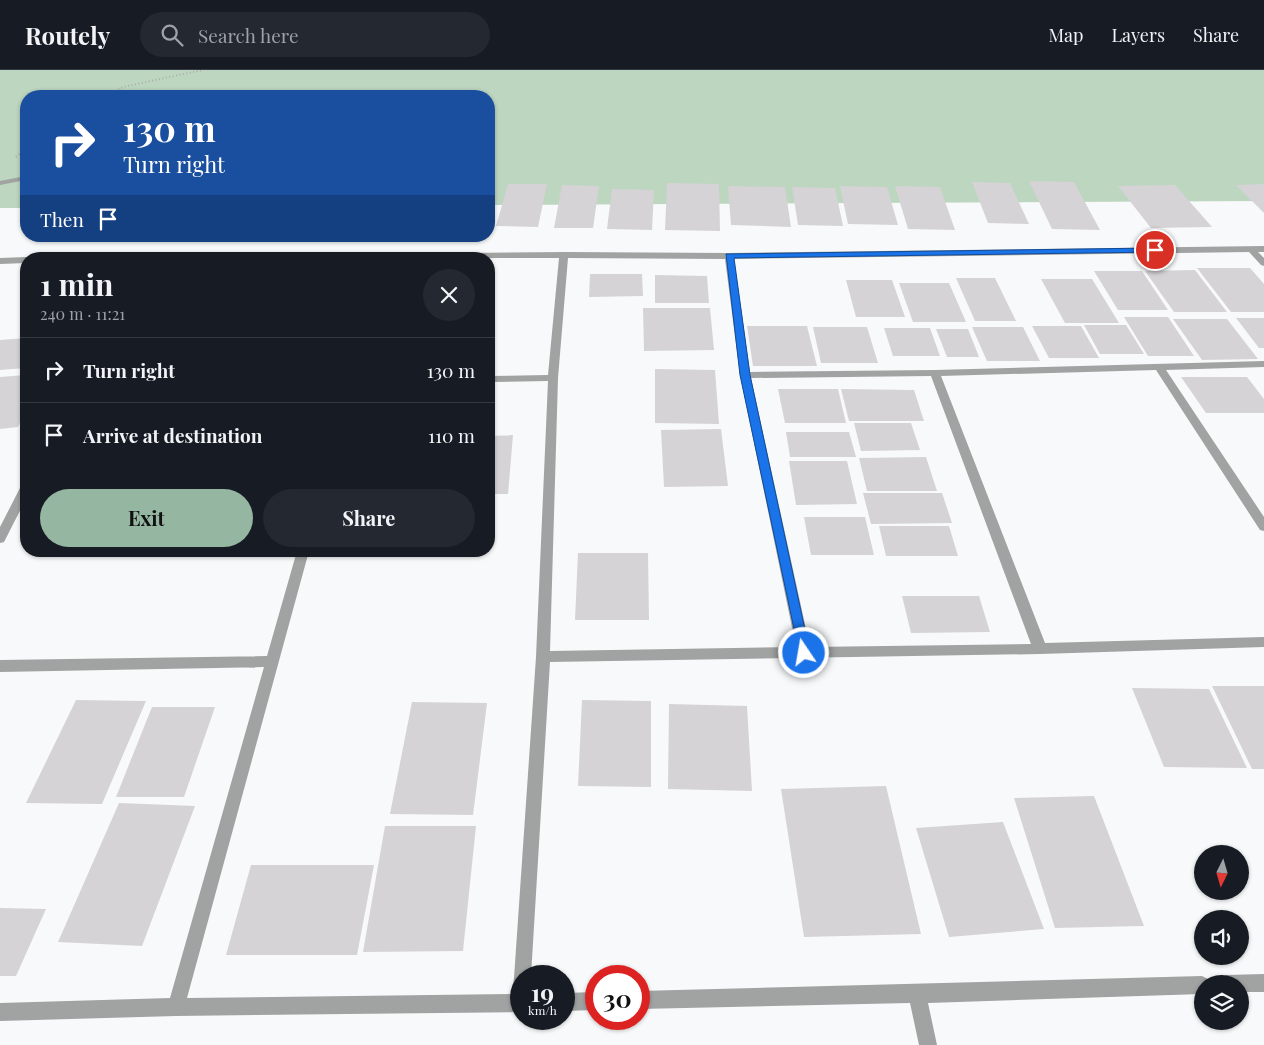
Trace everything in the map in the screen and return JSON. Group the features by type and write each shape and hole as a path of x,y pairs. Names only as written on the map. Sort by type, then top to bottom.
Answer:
{"street":[{"path":"0,183 20,179"},
{"path":"1252,249 1264,263"},
{"path":"495,255 729,256 1264,249"},
{"path":"523,965 543,658 553,378 564,255"},
{"path":"729,256 745,375 804,653"},
{"path":"0,261 20,260"},
{"path":"745,375 935,374 1264,364"},
{"path":"1159,367 1264,527"},
{"path":"935,374 1040,649"},
{"path":"495,379 553,378"},
{"path":"0,539 20,500"},
{"path":"176,1006 301,557"},
{"path":"543,658 1040,649 1264,642"},
{"path":"0,666 273,662"},
{"path":"1249,983 1264,982"},
{"path":"650,1000 918,994 1194,984"},
{"path":"918,994 928,1045"},
{"path":"0,1012 176,1006 510,1003"}],"path":[{"path":"116,90 123,86 202,70"}],"green space":[{"path":"0,70 1264,70 1264,201 495,205 495,90 20,90 20,208 0,208"}],"building":[{"path":"1029,181 1074,182 1100,230 1052,229"},
{"path":"972,182 1010,183 1029,224 988,223"},
{"path":"667,183 719,184 720,231 665,230"},
{"path":"508,184 547,184 538,227 496,226"},
{"path":"1264,184 1264,213 1236,185"},
{"path":"562,185 599,186 593,228 554,228"},
{"path":"1175,185 1212,227 1151,228 1118,186"},
{"path":"728,186 785,187 791,227 731,225"},
{"path":"840,186 887,187 898,225 848,224"},
{"path":"895,186 940,187 955,230 908,229"},
{"path":"792,187 835,188 843,226 798,225"},
{"path":"612,189 654,190 652,230 607,229"},
{"path":"1197,268 1250,268 1264,284 1264,312 1231,312"},
{"path":"1195,270 1227,312 1174,312 1145,271"},
{"path":"1094,271 1142,271 1168,310 1118,310"},
{"path":"590,274 642,274 643,296 589,297"},
{"path":"655,275 707,276 709,303 655,303"},
{"path":"956,278 995,278 1016,321 975,321"},
{"path":"1041,279 1092,279 1119,323 1065,323"},
{"path":"846,280 892,280 905,317 856,317"},
{"path":"899,283 949,283 966,322 913,322"},
{"path":"643,308 710,308 714,350 644,351"},
{"path":"1124,317 1168,317 1194,356 1148,356"},
{"path":"1236,318 1264,318 1264,348 1259,348"},
{"path":"1173,319 1227,319 1258,359 1202,360"},
{"path":"1084,325 1126,325 1144,354 1100,354"},
{"path":"747,326 807,326 817,366 753,366"},
{"path":"1032,326 1081,326 1099,358 1049,358"},
{"path":"813,327 867,327 878,363 821,363"},
{"path":"972,327 1023,327 1040,361 987,361"},
{"path":"884,328 930,328 940,356 893,356"},
{"path":"936,329 968,329 979,357 947,357"},
{"path":"20,338 20,368 0,370 0,340"},
{"path":"655,369 715,370 719,424 655,423"},
{"path":"20,375 20,422 18,427 0,429 0,377"},
{"path":"1181,377 1247,377 1264,399 1264,413 1206,413"},
{"path":"778,389 838,389 846,423 785,423"},
{"path":"841,389 914,390 924,421 849,421"},
{"path":"854,423 911,423 920,450 861,451"},
{"path":"721,429 728,486 664,487 661,430"},
{"path":"786,432 849,432 856,457 790,457"},
{"path":"513,435 508,494 495,494 495,436"},
{"path":"926,457 937,491 867,491 859,458"},
{"path":"789,461 847,461 857,504 796,505"},
{"path":"863,493 942,493 952,523 871,524"},
{"path":"804,517 865,517 874,555 811,555"},
{"path":"879,526 949,526 958,556 886,556"},
{"path":"578,553 648,553 649,620 575,620"},
{"path":"902,596 979,596 990,632 911,633"},
{"path":"1212,686 1264,686 1264,769 1252,769"},
{"path":"1132,688 1209,689 1247,768 1164,767"},
{"path":"76,700 146,701 102,804 26,803"},
{"path":"582,700 651,701 651,787 578,786"},
{"path":"412,702 487,703 473,815 390,814"},
{"path":"669,704 747,706 752,791 668,789"},
{"path":"152,707 215,707 184,797 116,797"},
{"path":"886,786 921,934 804,937 781,789"},
{"path":"1094,796 1144,926 1055,928 1014,798"},
{"path":"119,803 195,806 142,946 58,942"},
{"path":"1003,822 1044,929 949,937 916,828"},
{"path":"385,826 476,826 463,951 363,952"},
{"path":"251,865 374,865 357,955 226,955"},
{"path":"0,908 46,909 16,976 0,976"}],"route":[{"path":"804,653 745,375 729,256 1155,250"}]}
